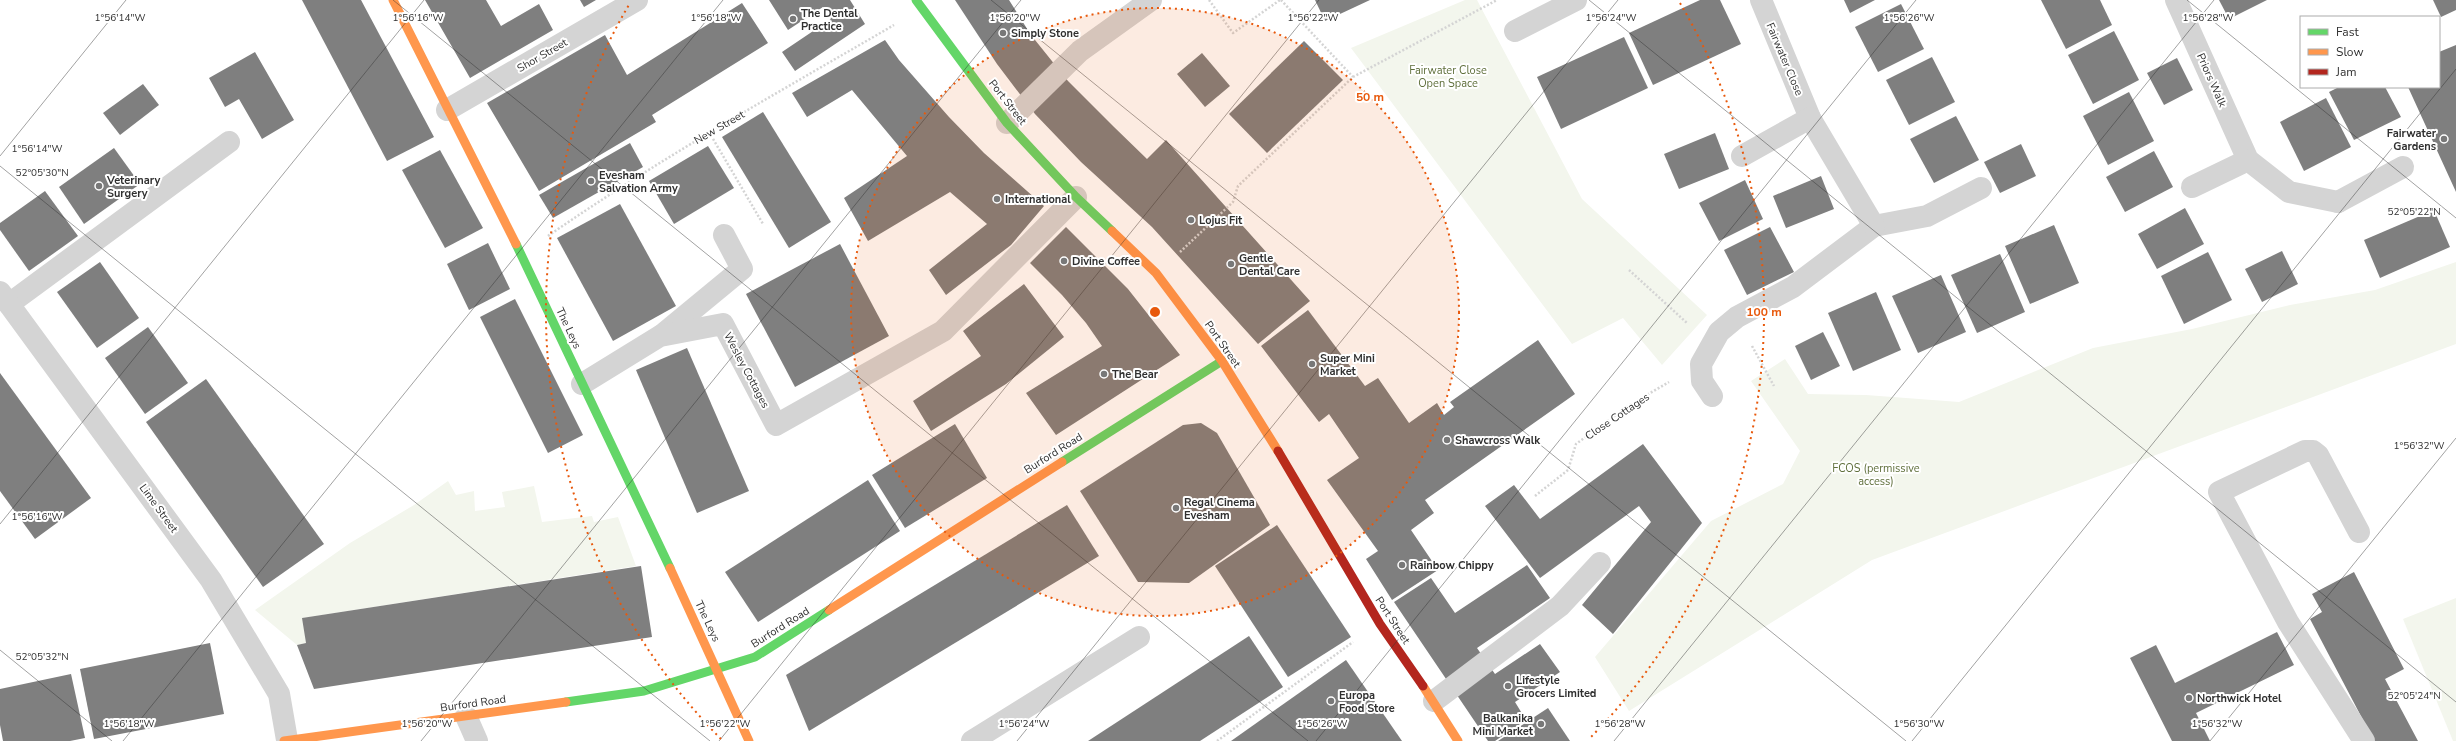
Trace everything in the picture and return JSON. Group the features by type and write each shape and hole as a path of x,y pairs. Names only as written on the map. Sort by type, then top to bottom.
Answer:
{"street":[{"name":"The Leys","path":"393,0 447,110 522,255 717,669 749,741"},
{"name":"Shor Street","path":"447,110 637,0"},
{"name":"Port Street","path":"916,0 1008,124 1076,197 1156,274 1222,361 1310,503 1380,624 1434,701 1458,741"},
{"path":"1008,124 1080,51 1150,0"},
{"path":"1515,31 1576,0"},
{"name":"Fairwater Close","path":"1761,0 1810,118 1874,226"},
{"name":"Priors Walk","path":"2176,0 2248,160 2289,192 2338,202 2403,167"},
{"path":"1742,156 1810,118"},
{"path":"5,298 229,142"},
{"path":"2192,187 2248,160"},
{"path":"1712,396 1702,381 1701,364 1710,344 1719,332 1737,318 1793,287 1874,226 1927,216 1981,188"},
{"name":"Wesley Cottages","path":"582,384 660,336 723,324 776,425 943,331 1076,197"},
{"path":"660,336 742,269 724,235"},
{"name":"Lime Street","path":"5,298 211,580 279,694 286,741"},
{"name":"Burford Road","path":"286,741 644,691 755,657 1222,361"},
{"path":"2359,532 2318,455 2313,451 2305,451 2219,492 2288,622 2364,741"},
{"path":"1434,701 1560,606 1600,564"},
{"path":"972,741 1140,637"},
{"path":"466,716 477,741"}],"path":[{"path":"1209,0 1233,33 1281,0 1353,77"},
{"path":"1156,274 1233,202 1238,186 1353,77 1497,0"},
{"name":"New Street","path":"522,255 596,203 709,132 922,9"},
{"path":"709,132 764,224"},
{"path":"1629,270 1710,344"},
{"path":"1737,318 1774,386"},
{"name":"Close Cottages","path":"1535,496 1568,470 1576,444 1628,406 1675,378 1710,344"},
{"path":"1217,741 1380,624"}],"green space":[{"name":"Fairwater Close Open Space","path":"1465,0 1477,0 1582,199 1707,315 1662,365 1623,318 1572,344 1351,48"},
{"name":"FCOS (permissive access)","path":"2456,262 2456,344 1872,560 1629,711 1595,657 1711,521 1783,484 1800,451 1751,381 1785,359 1808,394 1866,395 1959,402 2093,348 2192,329 2290,305 2375,290"},
{"path":"448,481 456,495 474,491 475,511 505,507 502,492 534,486 542,522 592,516 594,522 618,517 636,566 303,618 306,643 297,645 255,610 350,543 414,505"},
{"path":"2456,598 2456,741 2453,741 2403,619"}],"building":[{"path":"302,0 361,0 434,137 387,161"},
{"path":"425,0 486,0 501,26 539,4 553,30 470,78"},
{"path":"580,0 596,0 584,7"},
{"path":"769,0 850,0 865,24 795,71 782,52 831,19 823,7 788,30"},
{"path":"955,0 1009,0 1031,35 1068,81 1113,126 1147,159 1166,140 1310,301 1258,344 1152,227 1081,162 1035,114 997,64"},
{"path":"1315,0 1370,0 1325,21"},
{"path":"1700,0 1720,0 1741,44 1653,85 1629,33"},
{"path":"1844,0 1875,0 1850,13"},
{"path":"2041,0 2100,0 2112,25 2066,49"},
{"path":"2219,0 2267,0 2229,19"},
{"path":"2433,0 2456,0 2456,10 2441,17"},
{"path":"742,3 768,43 652,115 656,122 539,191 487,103 605,35 627,75"},
{"path":"1901,4 1924,49 1878,72 1855,27"},
{"path":"2114,31 2139,80 2093,104 2068,55"},
{"path":"1624,37 1648,88 1561,129 1537,77"},
{"path":"885,40 899,60 949,117 984,153 1044,206 1011,245 946,295 929,270 987,224 950,192 868,241 844,198 907,156 852,90 807,117 792,93"},
{"path":"1304,41 1343,80 1267,153 1229,114"},
{"name":"Fairwater Gardens","path":"2456,45 2456,192 2408,88 2440,88 2440,52"},
{"path":"255,52 294,120 262,139 239,99 225,107 209,78"},
{"path":"1202,53 1230,86 1205,107 1177,74"},
{"path":"1932,57 1955,102 1909,125 1886,80"},
{"path":"2177,58 2193,90 2164,105 2147,73"},
{"path":"143,84 159,105 120,135 103,113"},
{"path":"2337,88 2386,88 2401,117 2354,140 2329,92"},
{"path":"2129,92 2154,141 2108,165 2083,116"},
{"path":"2326,98 2351,147 2304,171 2280,122"},
{"path":"763,112 831,222 789,248 722,137"},
{"path":"1956,116 1979,160 1934,183 1910,139"},
{"path":"1715,133 1729,169 1679,189 1664,154"},
{"name":"Evesham Salvation Army","path":"630,143 643,167 553,218 539,195"},
{"path":"2021,144 2036,176 2000,193 1984,162"},
{"path":"708,146 734,188 674,224 649,181"},
{"name":"Veterinary Surgery","path":"114,148 140,184 84,224 59,187"},
{"path":"440,150 483,228 445,248 402,170"},
{"path":"2154,151 2173,187 2125,212 2106,177"},
{"path":"1821,176 1834,209 1786,228 1773,196"},
{"path":"1745,180 1763,219 1719,241 1699,203"},
{"path":"45,191 78,236 29,271 0,230 0,223"},
{"path":"620,204 676,306 613,341 557,238"},
{"path":"2185,208 2204,244 2157,269 2138,234"},
{"path":"2434,210 2450,247 2380,278 2364,240"},
{"path":"2054,225 2079,283 2030,304 2005,246"},
{"name":"The Bear","path":"1066,227 1128,289 1180,355 1056,435 1026,393 1102,346 1086,323 1062,295 1030,263"},
{"path":"1770,227 1794,272 1747,295 1724,250"},
{"path":"488,243 510,289 469,310 447,264"},
{"path":"840,244 889,336 795,387 746,294"},
{"path":"2282,251 2298,284 2262,302 2245,269"},
{"path":"2208,252 2232,300 2184,324 2161,276"},
{"path":"2000,254 2025,312 1977,333 1951,275"},
{"path":"100,262 139,318 97,348 57,292"},
{"path":"1941,275 1966,332 1918,353 1892,296"},
{"path":"1024,284 1064,337 1006,384 931,431 913,401 981,356 963,331"},
{"path":"1876,292 1901,350 1853,371 1828,313"},
{"path":"515,299 583,435 548,453 480,317"},
{"name":"Shawcross Walk","path":"1308,310 1365,386 1378,378 1409,423 1437,403 1444,415 1454,407 1450,402 1538,340 1575,394 1425,500 1434,513 1411,530 1438,570 1392,600 1366,559 1378,551 1327,480 1359,458 1329,414 1319,422 1261,346"},
{"path":"148,327 188,383 145,414 105,358"},
{"path":"1823,332 1840,366 1811,380 1795,346"},
{"path":"687,348 749,491 697,513 636,370"},
{"path":"0,373 91,498 35,539 0,491"},
{"path":"206,379 324,544 263,587 146,422"},
{"name":"Regal Cinema Evesham","path":"1201,423 1217,433 1270,525 1189,583 1138,582 1080,491 1183,425"},
{"path":"955,424 987,478 905,528 872,475"},
{"path":"1643,444 1702,523 1613,634 1582,605 1651,522 1639,506 1540,578 1485,506 1514,485 1540,519"},
{"path":"868,480 900,531 758,622 725,572"},
{"path":"1067,505 1099,556 809,731 786,675"},
{"path":"1277,525 1351,637 1288,677 1215,566"},
{"path":"1527,565 1550,598 1477,648 1495,674 1540,644 1560,672 1515,702 1526,720 1495,741 1488,741 1394,602 1431,578 1455,613"},
{"path":"641,566 652,637 314,689 297,645 306,643 302,618"},
{"path":"2354,572 2404,669 2385,679 2418,741 2374,741 2310,619 2322,612 2312,594"},
{"name":"Northwick Hotel","path":"2277,632 2294,665 2196,713 2210,741 2172,741 2130,658 2156,645 2175,683"},
{"path":"1249,636 1283,687 1200,741 1088,741"},
{"path":"210,643 224,714 94,739 80,669"},
{"name":"Europa Food Store","path":"1346,660 1402,741 1231,741"},
{"path":"71,674 85,738 70,741 3,741 0,725 0,689"},
{"name":"Balkanika Mini Market","path":"1548,708 1570,741 1498,741"}],"traffic: fast":[{"path":"916,0 1007,123 1076,197 1112,231"},
{"path":"516,244 670,568"},
{"path":"1062,462 1222,361"},
{"path":"566,702 644,691 755,657 829,610"}],"traffic: slow":[{"path":"393,0 516,244"},
{"path":"1112,231 1156,273 1222,361 1278,451"},
{"path":"829,610 1062,462"},
{"path":"670,568 749,741"},
{"path":"1423,686 1458,741"},
{"path":"284,741 566,702"}],"traffic: jam":[{"path":"1278,451 1380,624 1423,686"}],"place":[{"name":"The Dental Practice","path":"793,19"},
{"name":"Simply Stone","path":"1003,33"},
{"name":"Fairwater Gardens","path":"2444,139"},
{"name":"Evesham Salvation Army","path":"591,181"},
{"name":"Veterinary Surgery","path":"99,186"},
{"name":"International","path":"997,199"},
{"name":"Lojus Fit","path":"1191,220"},
{"name":"Divine Coffee","path":"1064,261"},
{"name":"Gentle Dental Care","path":"1231,264"},
{"name":"Super Mini Market","path":"1312,364"},
{"name":"The Bear","path":"1104,374"},
{"name":"Shawcross Walk","path":"1447,440"},
{"name":"Regal Cinema Evesham","path":"1176,508"},
{"name":"Rainbow Chippy","path":"1402,565"},
{"name":"Lifestyle Grocers Limited","path":"1508,686"},
{"name":"Northwick Hotel","path":"2189,698"},
{"name":"Europa Food Store","path":"1331,701"},
{"name":"Balkanika Mini Market","path":"1541,724"}]}
